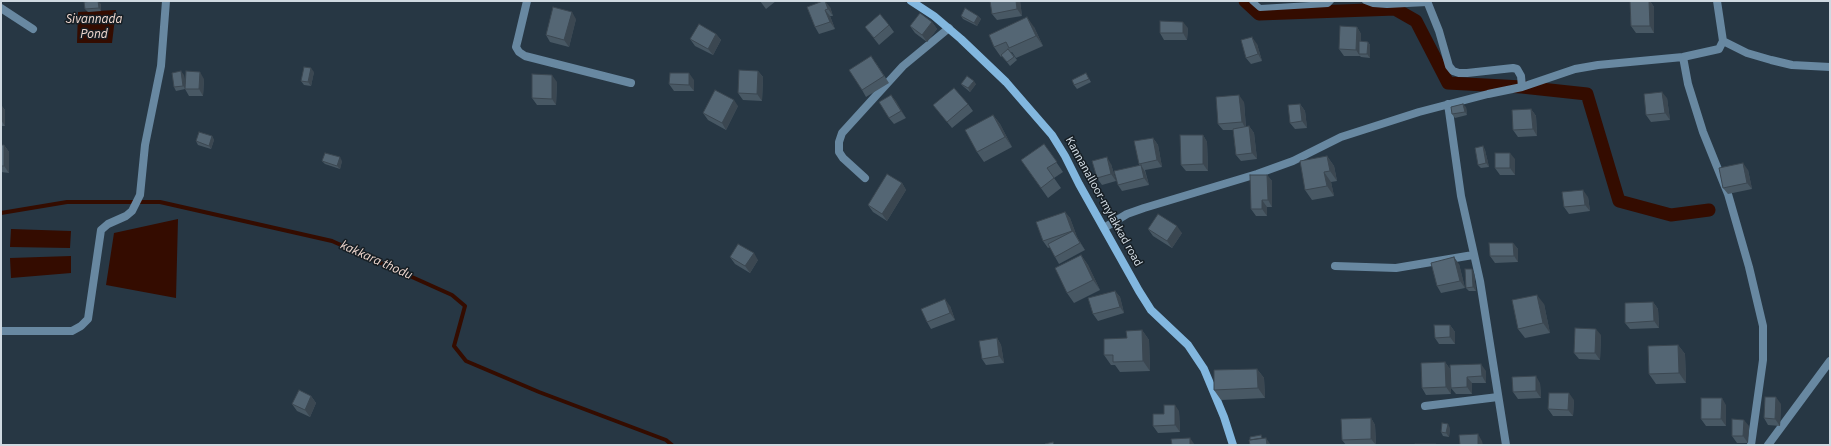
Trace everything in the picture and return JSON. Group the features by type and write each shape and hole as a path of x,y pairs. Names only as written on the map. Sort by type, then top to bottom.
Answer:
{"main road":[{"name":"Kannanalloor-mylakkad road","path":"911,1 949,28 1006,82 1052,135 1139,292 1152,310 1188,346 1204,369 1224,417 1233,445"}],"street":[{"path":"1,331 72,331 81,326 88,319 102,230 108,224 126,216 132,211 140,195 145,145 161,66 166,1"},
{"path":"527,1 516,47 519,52 525,56 631,83"},
{"path":"1104,228 1126,214 1258,174 1293,161 1341,138 1448,104 1522,87 1575,69 1598,65 1683,57 1719,49 1723,41 1717,1"},
{"path":"1427,2 1439,31 1449,66 1453,71 1468,74 1513,68 1517,69 1521,76 1522,87"},
{"path":"1,8 33,29"},
{"path":"865,178 843,158 839,152 839,142 842,133 903,66 949,28"},
{"path":"1723,41 1747,53 1771,60 1792,65 1830,67"},
{"path":"1683,57 1688,84 1703,132 1728,194 1750,267 1763,326 1763,360 1751,445"},
{"path":"1448,104 1461,196 1480,281 1506,445"},
{"path":"1335,266 1396,268 1473,255"},
{"path":"1768,445 1830,361"},
{"path":"1425,406 1498,397"}],"lane":[{"path":"1252,1 1260,8 1328,4 1331,1"},
{"path":"1365,1 1373,4 1427,2"}],"water":[{"name":"Sivannada Pond","path":"116,10 112,43 77,43 78,12"},
{"path":"178,219 176,298 106,285 114,233"},
{"path":"11,229 71,231 70,248 10,247"},
{"path":"71,256 71,273 11,278 10,258"}],"building":[{"path":"98,1 99,8 85,9 84,2"},
{"path":"825,1 828,9 825,10 830,22 815,27 807,7"},
{"path":"990,1 1016,1 1017,9 992,14"},
{"path":"1630,1 1649,1 1650,26 1631,26"},
{"path":"553,7 572,12 564,40 546,35"},
{"path":"965,8 978,16 974,23 961,16"},
{"path":"920,13 932,22 922,35 910,26"},
{"path":"880,14 889,25 874,38 865,27"},
{"path":"1027,17 1036,36 1009,48 1006,42 994,47 989,35"},
{"path":"1160,21 1183,22 1183,33 1160,33"},
{"path":"699,24 716,34 708,49 690,39"},
{"path":"1340,26 1357,27 1356,50 1339,49"},
{"path":"1252,37 1258,54 1246,58 1241,40"},
{"path":"1359,41 1368,42 1367,54 1359,54"},
{"path":"1008,49 1014,57 1007,62 1001,55"},
{"path":"871,56 884,76 862,90 849,70"},
{"path":"304,67 311,68 308,82 301,81"},
{"path":"739,70 758,71 757,94 738,93"},
{"path":"181,71 183,86 174,87 172,73"},
{"path":"186,71 200,72 199,89 185,89"},
{"path":"670,73 689,73 689,85 669,84"},
{"path":"1086,73 1089,79 1074,85 1072,80"},
{"path":"532,74 552,75 552,99 532,98"},
{"path":"967,76 974,81 968,88 961,84"},
{"path":"954,88 968,104 947,122 933,105"},
{"path":"715,90 734,100 722,123 703,113"},
{"path":"1662,92 1665,113 1646,115 1644,94"},
{"path":"891,95 901,111 889,118 879,102"},
{"path":"1239,95 1242,122 1218,124 1216,97"},
{"path":"1300,104 1302,121 1290,123 1288,105"},
{"path":"1463,104 1465,112 1452,114 1451,107"},
{"path":"1531,109 1533,129 1513,130 1512,110"},
{"path":"993,115 1005,137 977,152 965,130"},
{"path":"1249,126 1252,153 1236,155 1233,129"},
{"path":"199,132 212,136 209,146 196,141"},
{"path":"1180,135 1203,135 1203,164 1181,165"},
{"path":"1153,138 1157,160 1139,164 1134,141"},
{"path":"1044,144 1057,162 1047,168 1054,178 1041,188 1021,160"},
{"path":"1,145 4,145 4,166 1,166"},
{"path":"1483,146 1486,163 1478,165 1475,148"},
{"path":"325,153 340,157 337,166 322,161"},
{"path":"1495,153 1510,153 1510,168 1495,168"},
{"path":"1327,156 1330,171 1324,172 1327,186 1305,190 1300,161"},
{"path":"1107,157 1111,174 1097,178 1092,161"},
{"path":"1743,163 1747,183 1723,188 1719,168"},
{"path":"1141,165 1144,178 1118,185 1114,171"},
{"path":"887,174 902,183 882,214 868,205"},
{"path":"1250,175 1267,175 1268,200 1262,200 1262,209 1251,209"},
{"path":"1583,190 1585,205 1564,207 1562,192"},
{"path":"1065,212 1072,231 1043,241 1036,222"},
{"path":"1158,214 1177,226 1167,241 1148,229"},
{"path":"1073,231 1080,243 1055,257 1048,244"},
{"path":"1489,243 1513,243 1514,256 1490,256"},
{"path":"738,244 754,253 745,266 730,257"},
{"path":"1081,255 1093,280 1067,293 1055,268"},
{"path":"1454,257 1460,281 1437,286 1431,263"},
{"path":"1465,269 1472,269 1473,287 1466,288"},
{"path":"1115,291 1120,307 1093,314 1088,298"},
{"path":"1537,295 1543,323 1518,329 1512,300"},
{"path":"945,299 950,313 927,322 921,309"},
{"path":"1653,302 1654,321 1625,323 1625,303"},
{"path":"1434,325 1450,325 1450,337 1435,338"},
{"path":"1575,328 1596,329 1595,353 1574,353"},
{"path":"1142,330 1143,361 1113,362 1113,355 1104,355 1104,339 1127,338 1126,331"},
{"path":"997,338 999,356 982,359 979,341"},
{"path":"1678,345 1679,373 1649,374 1648,346"},
{"path":"1445,362 1446,387 1422,388 1421,363"},
{"path":"1481,364 1482,376 1467,377 1467,387 1451,388 1450,365"},
{"path":"1257,369 1258,388 1214,390 1214,370"},
{"path":"1536,376 1536,391 1513,392 1512,377"},
{"path":"299,390 311,396 305,410 292,404"},
{"path":"1549,393 1569,393 1568,410 1548,409"},
{"path":"1765,397 1776,397 1775,419 1764,418"},
{"path":"1701,398 1722,398 1721,419 1701,419"},
{"path":"1164,405 1175,405 1175,425 1153,426 1153,414 1164,414"},
{"path":"1371,418 1371,439 1342,440 1341,419"},
{"path":"1732,419 1744,420 1743,436 1732,436"},
{"path":"1442,423 1448,424 1446,433 1441,432"},
{"path":"1478,434 1478,445 1460,445 1459,435"},
{"path":"1261,435 1262,438 1250,440 1250,437"},
{"path":"1190,438 1190,445 1172,445 1171,439"},
{"path":"1266,438 1267,445 1250,445 1249,440"},
{"path":"1053,442 1054,445 1045,445 1045,444"},
{"path":"1436,444 1436,445 1414,445"}],"waterway":[{"path":"1245,1 1259,14 1395,9 1416,21 1448,83 1522,87 1587,94 1619,201 1671,215 1709,210"},
{"name":"kakkara thodu","path":"1,213 67,202 160,202 332,241 452,295 465,306 454,346 466,361 539,392 666,440 672,445"}]}
